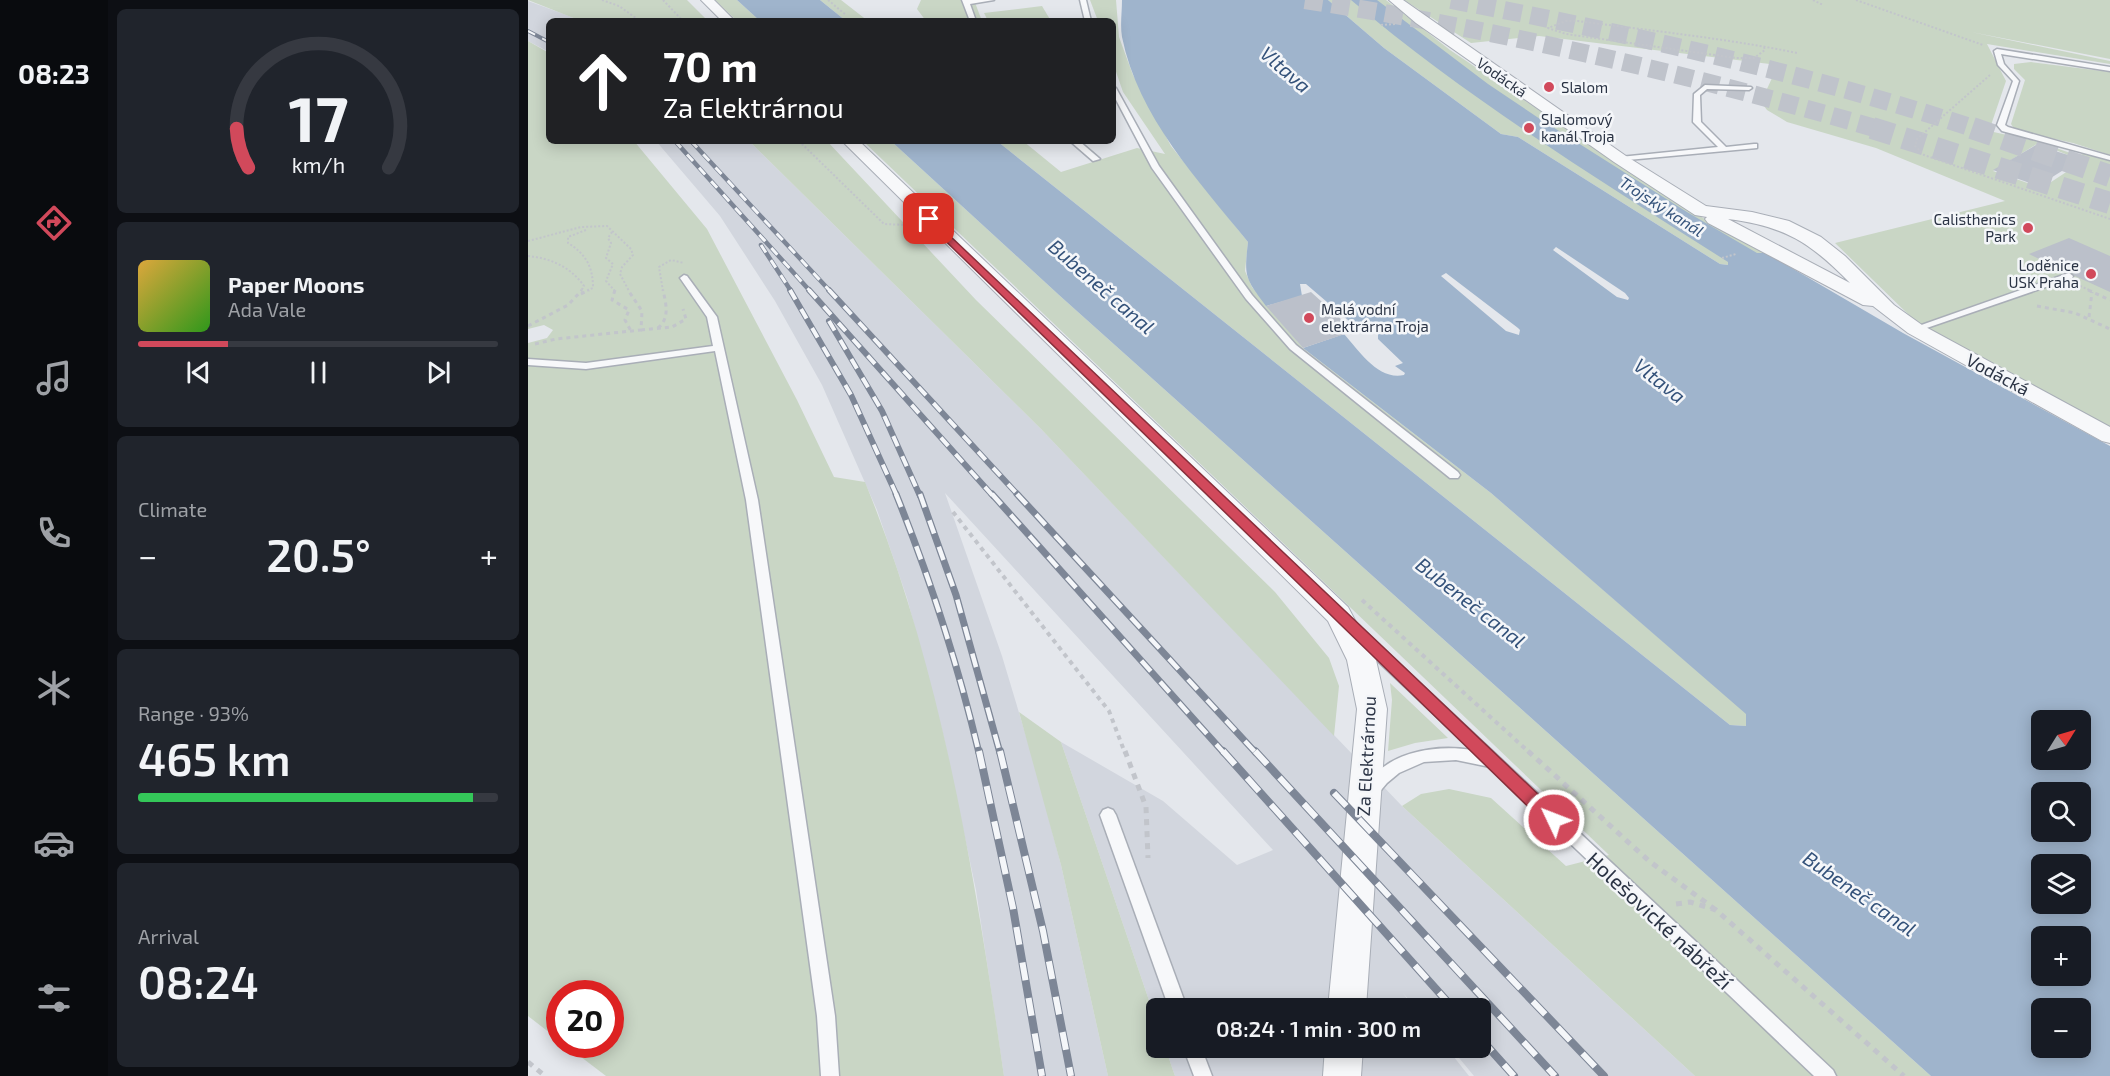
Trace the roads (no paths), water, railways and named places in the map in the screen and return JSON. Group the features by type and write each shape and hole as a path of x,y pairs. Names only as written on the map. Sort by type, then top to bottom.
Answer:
{"street":[{"path":"707,0 726,18"},
{"name":"Vodácká","path":"1395,0 1420,20 1620,159 1701,211 1839,286 1887,309"},
{"name":"Za Elektrárnou","path":"853,144 1338,615 1359,650 1369,685 1372,709 1348,998"},
{"name":"Vodácká","path":"1701,211 1783,225 1815,241 1838,260 1887,309 1915,329 2110,436"},
{"path":"1342,1076 1343,1058"}],"lane":[{"path":"972,18 966,1 991,0"},
{"path":"1083,0 1087,18"},
{"path":"2110,69 1997,51 2001,65 2016,81 2001,125 2005,129 2110,158"},
{"path":"1723,148 1697,122 1697,94 1705,87 1749,88"},
{"path":"1116,93 1155,166 1249,297 1293,347 1454,475"},
{"path":"1078,144 1096,159"},
{"path":"1620,159 1754,146"},
{"path":"1915,329 2066,277"},
{"path":"684,278 712,317 752,500 826,1016 830,1076"},
{"path":"528,362 586,366 717,348"},
{"name":"Holešovické nábřeží","path":"1338,615 1647,909 1827,1076"},
{"path":"1364,802 1375,786 1389,773 1420,756 1455,753 1475,757 1497,767"},
{"path":"1108,814 1174,998"},
{"path":"1196,1058 1203,1076"}],"water":[{"path":"737,0 820,0 842,18 757,18"},
{"path":"1122,0 1328,0 1384,48 1501,134 1518,137 1720,264 1728,265 1728,262 1488,105 1395,36 1351,0 1377,0 1488,84 1687,212 1757,253 1766,253 1903,333 2110,446 2110,1076 1931,1076 1059,295 894,144 1001,144 1730,725 1746,726 1746,714 1491,493 1303,348 1344,334 1378,369 1395,376 1405,373 1395,366 1403,363 1378,339 1378,334 1373,329 1362,332 1306,284 1300,284 1302,296 1266,306 1250,283 1246,270 1248,242 1190,171 1156,121 1141,94 1122,37","holes":["1556,247 1625,293 1628,300 1617,297 1553,250","1446,273 1520,330 1519,335 1506,331 1441,276"]}],"tunnel":[{"path":"1305,0 1522,39 1665,72 1878,129"},
{"path":"1451,0 1584,26 1716,56 1846,90 1976,129"},
{"path":"1872,128 2110,203"},
{"path":"1972,128 2110,176"}],"railway":[{"path":"528,31 546,40"},
{"path":"678,144 810,291"},
{"path":"694,144 830,291"},
{"path":"761,245 791,291"},
{"path":"790,290 851,395 897,496"},
{"path":"809,290 993,496"},
{"path":"829,290 1019,496"},
{"path":"829,321 882,411 920,496"},
{"path":"896,494 942,622 979,753"},
{"path":"920,494 956,595 1000,753"},
{"path":"992,494 1224,753"},
{"path":"1017,494 1256,753"},
{"path":"979,751 1013,908 1042,1076"},
{"path":"1000,751 1043,931 1071,1076"},
{"path":"1223,751 1444,998"},
{"path":"1255,751 1555,1076"},
{"path":"1334,793 1604,1076"},
{"path":"1491,1050 1514,1076"}],"place":[{"name":"Slalom","path":"1549,87"},
{"name":"Slalomový kanál Troja","path":"1529,128"},
{"name":"Calisthenics Park","path":"2028,228"},
{"name":"Loděnice USK Praha","path":"2091,274"},
{"name":"Malá vodní elektrárna Troja","path":"1309,318"}],"water label":[{"name":"Vltava","path":"1286,69"},
{"name":"Trojský kanál","path":"1662,206"},
{"name":"Bubeneč canal","path":"1102,286"},
{"name":"Vltava","path":"1660,380"},
{"name":"Bubeneč canal","path":"1471,602"},
{"name":"Bubeneč canal","path":"1860,893"}]}
